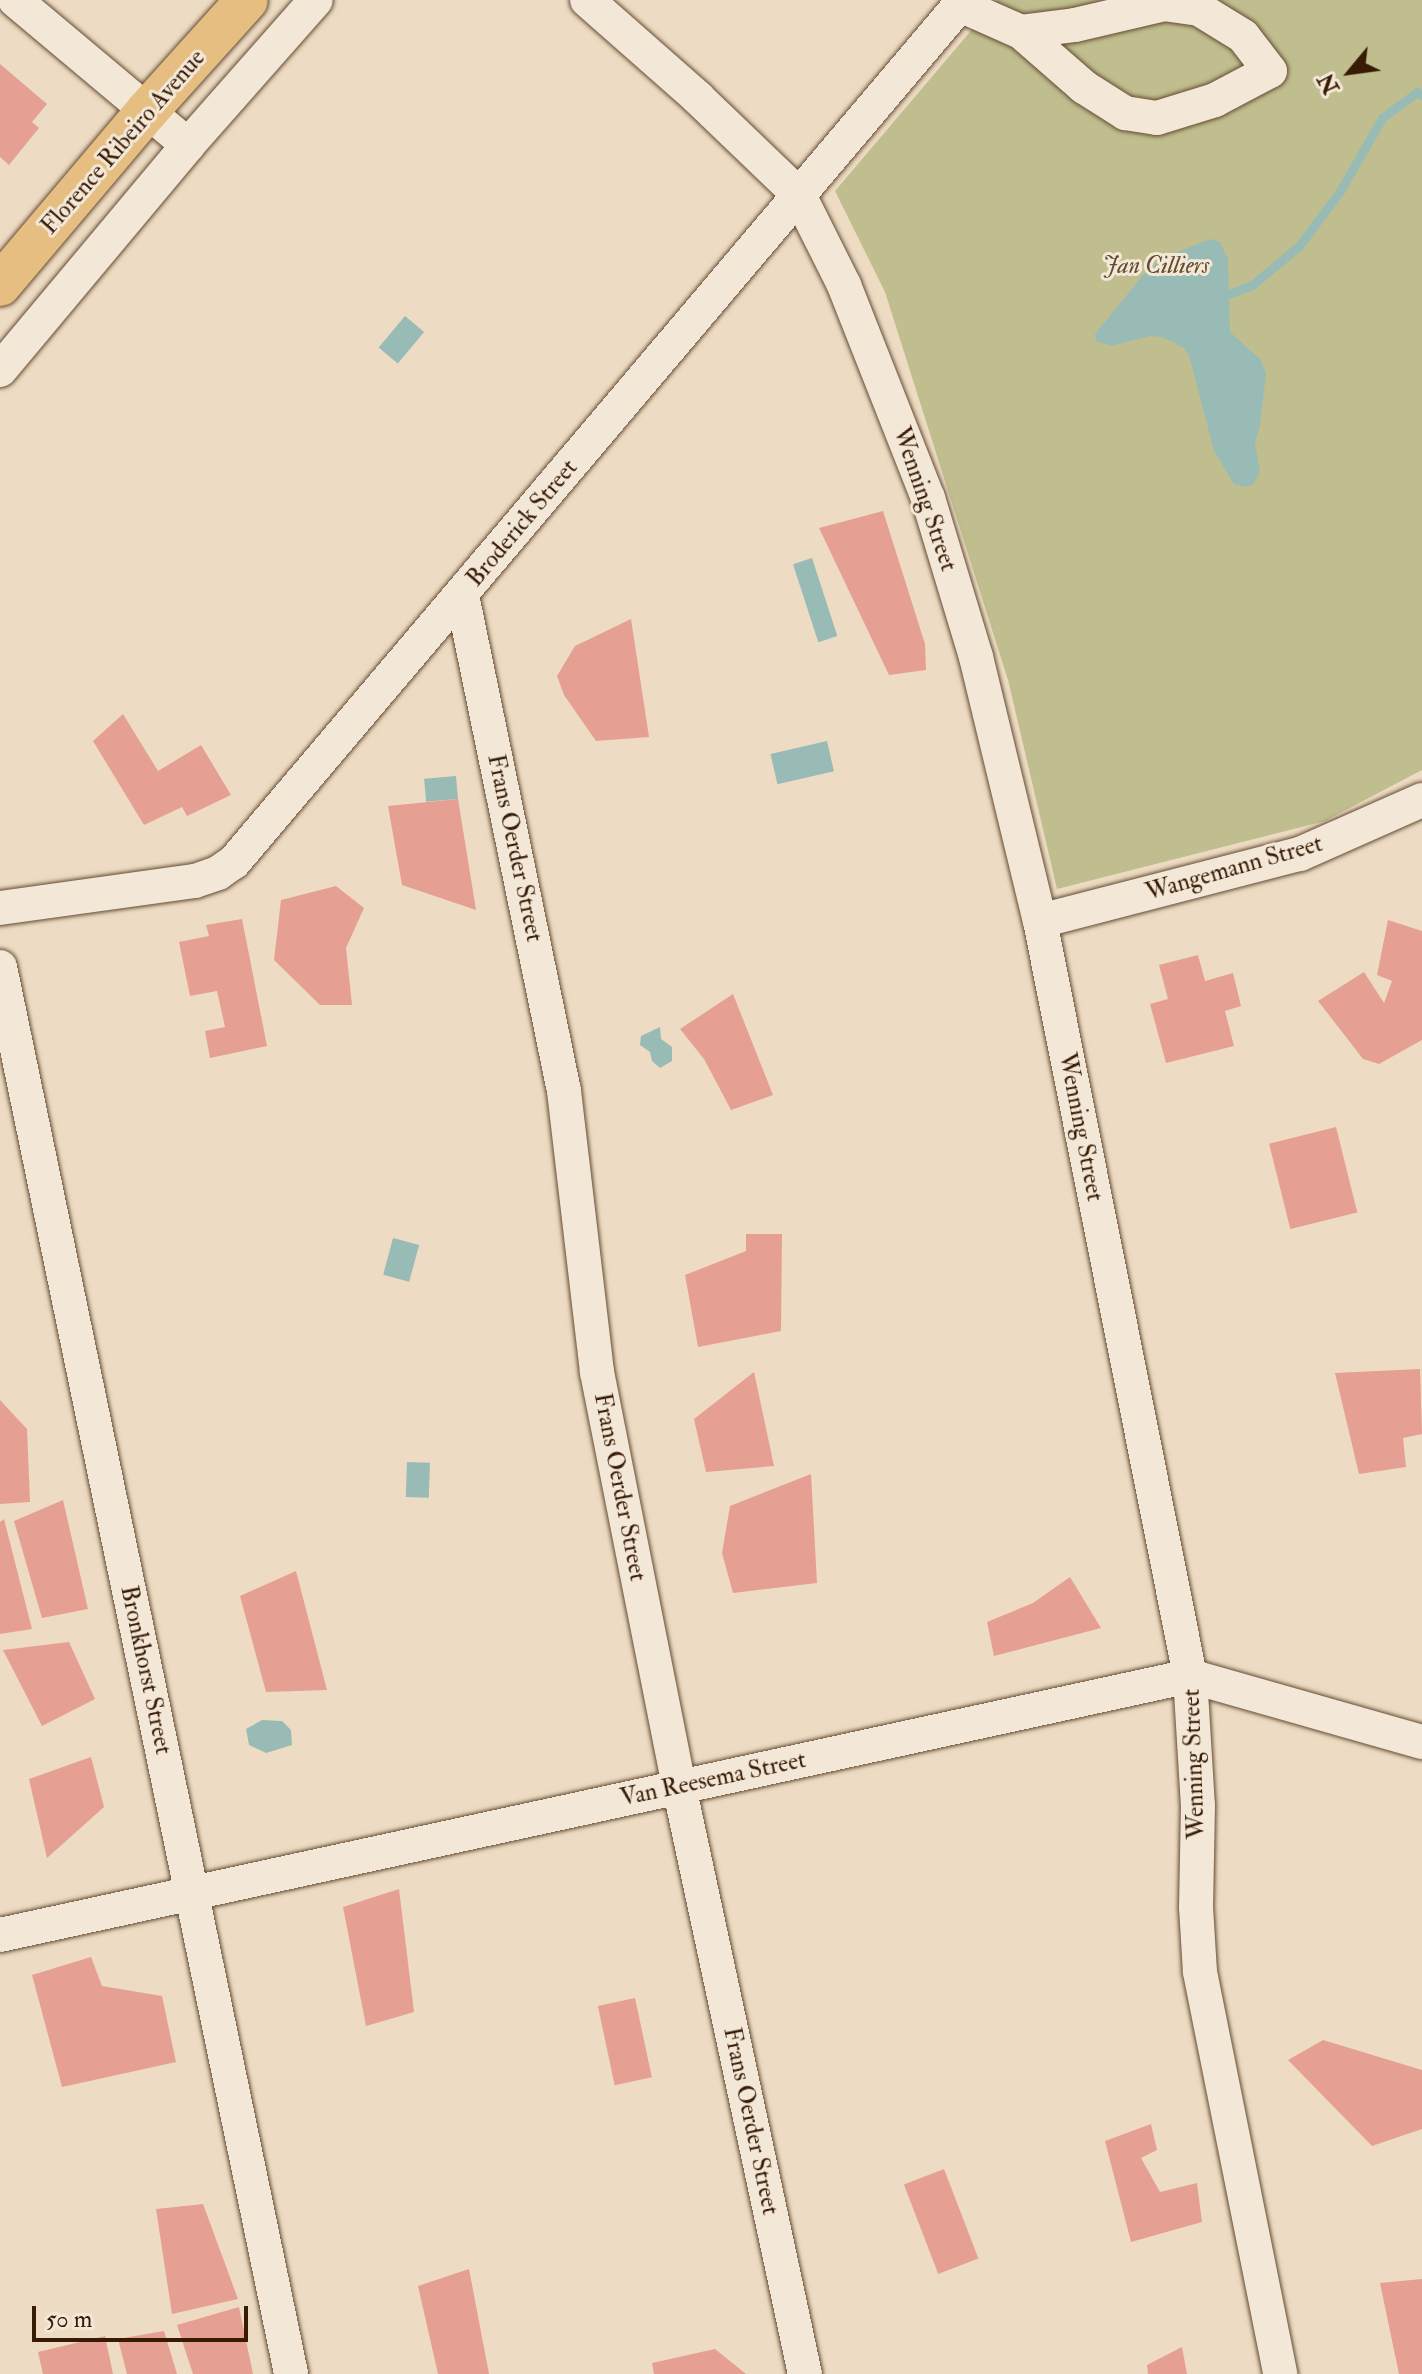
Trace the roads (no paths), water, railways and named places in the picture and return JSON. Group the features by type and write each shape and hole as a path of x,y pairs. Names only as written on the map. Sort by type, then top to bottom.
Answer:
{"main road":[{"name":"Florence Ribeiro Avenue","path":"0,285 147,111 247,0"}],"street":[{"path":"15,0 188,145"},
{"path":"0,370 188,145 316,0"},
{"name":"Wenning Street","path":"587,0 698,98 799,195 844,285 928,498 976,657 1040,921 1190,1676 1198,1805 1198,1960 1280,2374"},
{"path":"962,2 1021,32 1084,87 1125,113 1157,118 1215,100 1270,71 1243,36 1199,9 1165,4 1075,25 1021,32"},
{"name":"Broderick Street","path":"0,908 177,884 218,873 247,849 962,2"},
{"name":"Frans Oerder Street","path":"462,595 564,1091 597,1372 679,1786 805,2374"},
{"name":"Wangemann Street","path":"1040,921 1300,854 1422,800"},
{"name":"Bronkhorst Street","path":"0,967 291,2374"},
{"name":"Van Reesema Street","path":"0,1935 1190,1676 1422,1742"}],"water":[{"path":"1210,239 1220,242 1228,259 1230,332 1260,359 1266,373 1255,443 1260,471 1254,484 1245,487 1234,484 1214,451 1189,355 1184,348 1162,337 1150,336 1112,346 1096,341 1095,334 1148,269 1168,256"},
{"path":"405,316 424,332 398,363 379,347"},
{"path":"812,558 837,636 818,642 793,564"},
{"path":"827,741 834,771 777,784 770,754"},
{"path":"456,776 458,799 426,802 424,779"},
{"path":"660,1027 661,1039 672,1047 672,1061 660,1068 652,1061 650,1052 640,1045 641,1036"},
{"path":"393,1238 419,1245 409,1282 383,1275"},
{"path":"407,1462 430,1463 429,1498 406,1497"},
{"path":"262,1720 282,1721 291,1730 292,1745 266,1753 249,1745 246,1729"}],"waterway":[{"path":"1229,294 1252,285 1299,246 1340,191 1382,118 1417,92 1422,95"}],"park label":[{"name":"Jan Cilliers","path":"1156,266"}]}
